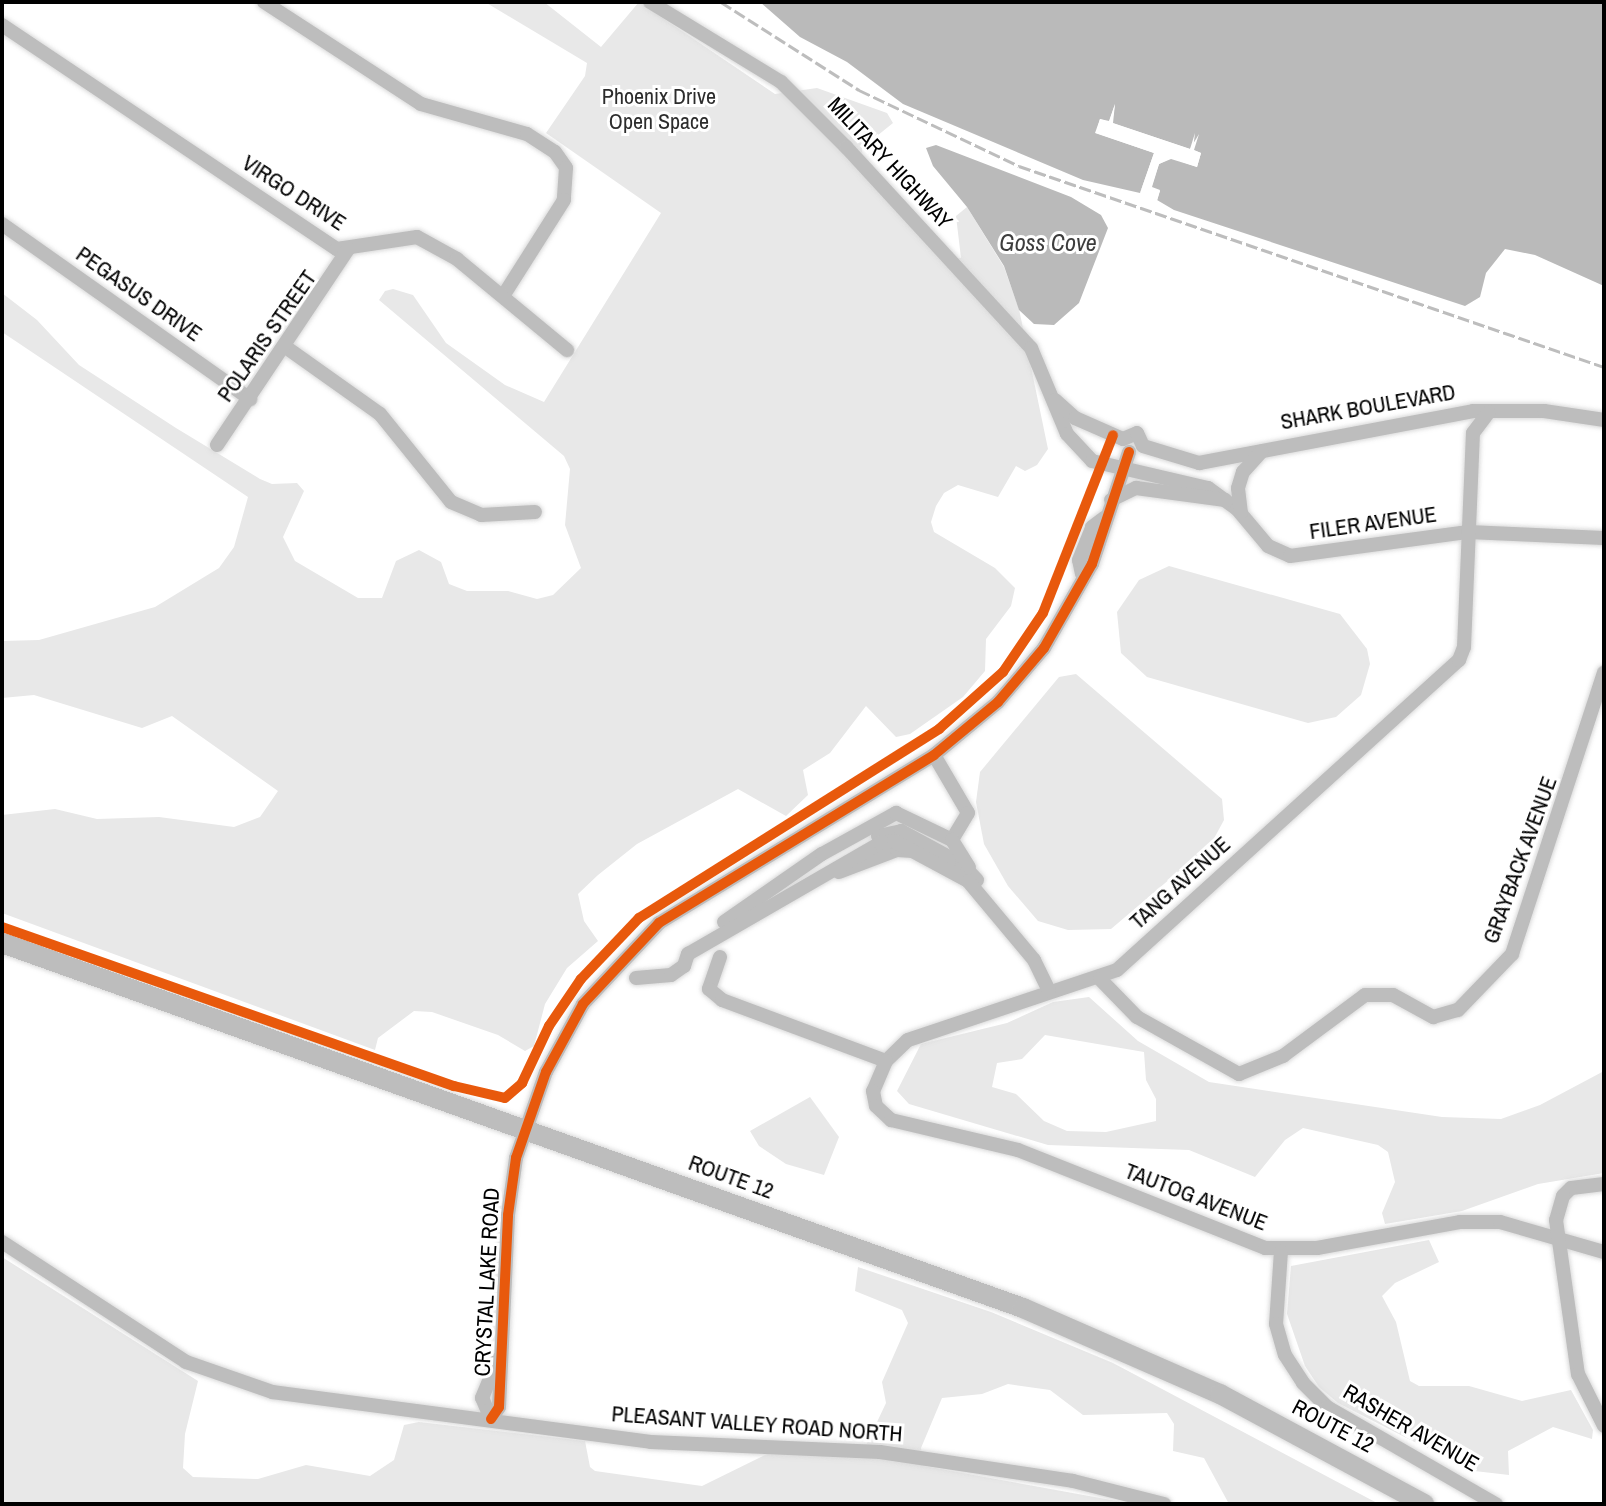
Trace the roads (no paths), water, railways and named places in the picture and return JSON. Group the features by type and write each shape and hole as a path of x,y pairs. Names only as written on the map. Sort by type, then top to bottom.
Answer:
{"highway":[{"name":"ROUTE 12","path":"2,943 1071,1327 1242,1405 1424,1504"}],"street":[{"path":"264,2 421,104 527,134 555,152 566,168 569,186 564,200 503,296"},
{"name":"MILITARY HIGHWAY","path":"650,2 756,66 806,105 1031,348 1077,448 1092,461 1123,469"},
{"name":"VIRGO DRIVE","path":"2,25 328,243 348,249 400,235 417,237 457,259 567,350"},
{"name":"PEGASUS DRIVE","path":"2,224 250,399"},
{"name":"POLARIS STREET","path":"217,445 287,348 348,249"},
{"path":"287,348 380,414 451,502 481,515 535,512"},
{"name":"MILITARY HIGHWAY","path":"1054,399 1075,418 1126,446"},
{"name":"SHARK BOULEVARD","path":"1126,446 1143,446 1199,463 1266,448 1489,412 1544,411 1604,420"},
{"path":"1459,416 1473,433 1489,412"},
{"name":"TANG AVENUE","path":"886,1061 908,1040 1049,991 1100,979 1117,970 1459,660 1464,647 1473,433"},
{"name":"CRYSTAL LAKE ROAD","path":"491,1419 499,1407 498,1359 508,1215 525,1129 567,1028 631,948 691,901 934,755 976,724 1023,675 1060,621 1082,574 1092,564 1104,532 1104,518 1123,469 1126,446"},
{"path":"1241,513 1238,488 1243,472 1266,448"},
{"name":"FILER AVENUE","path":"1123,469 1197,483 1241,513 1268,546 1290,556 1468,532 1604,538"},
{"path":"1111,500 1136,488 1225,500"},
{"name":"GRAYBACK AVENUE","path":"1100,979 1137,1017 1239,1074 1283,1056 1365,995 1393,995 1433,1017 1458,1010 1512,954 1604,673"},
{"path":"934,755 968,813 961,833 952,840"},
{"path":"636,978 671,975 684,966 688,954 706,934 860,831 896,813 952,840 1000,923"},
{"path":"860,831 893,821 904,823 964,858"},
{"path":"688,954 797,881 883,833 901,831 974,875"},
{"path":"688,954 886,841 929,858 968,881 1000,923 1032,957 1049,991"},
{"path":"720,957 709,989 722,1000 886,1061"},
{"name":"TAUTOG AVENUE","path":"886,1061 873,1091 876,1106 891,1120 1018,1150 1248,1243 1281,1251 1460,1222 1500,1222 1604,1252"},
{"path":"1604,1184 1571,1188 1563,1196 1556,1220 1578,1374 1604,1426"},
{"name":"PLEASANT VALLEY ROAD NORTH","path":"2,1242 161,1348 246,1387 651,1442 880,1452 1073,1481 1164,1504"},
{"name":"RASHER AVENUE","path":"1281,1251 1276,1324 1285,1355 1303,1383 1327,1407 1496,1504"}],"water":[{"path":"760,2 1604,2 1604,286 1535,255 1505,249 1486,273 1480,297 1465,306 1174,210 1157,200 1160,191 1151,188 1159,164 1171,158 1197,167 1201,153 1193,150 1195,133 1190,149 1112,123 1115,104 1109,122 1100,119 1096,133 1154,153 1140,193 1083,180 903,104 847,62 800,37"},
{"name":"Goss Cove","path":"936,145 1071,197 1101,215 1108,228 1079,303 1054,325 1034,324 1019,310 1004,266 967,207 933,166 926,148"}],"railway":[{"path":"721,2 859,90 1019,166 1604,367"}],"park label":[{"name":"Phoenix Drive Open Space","path":"659,108"}]}
